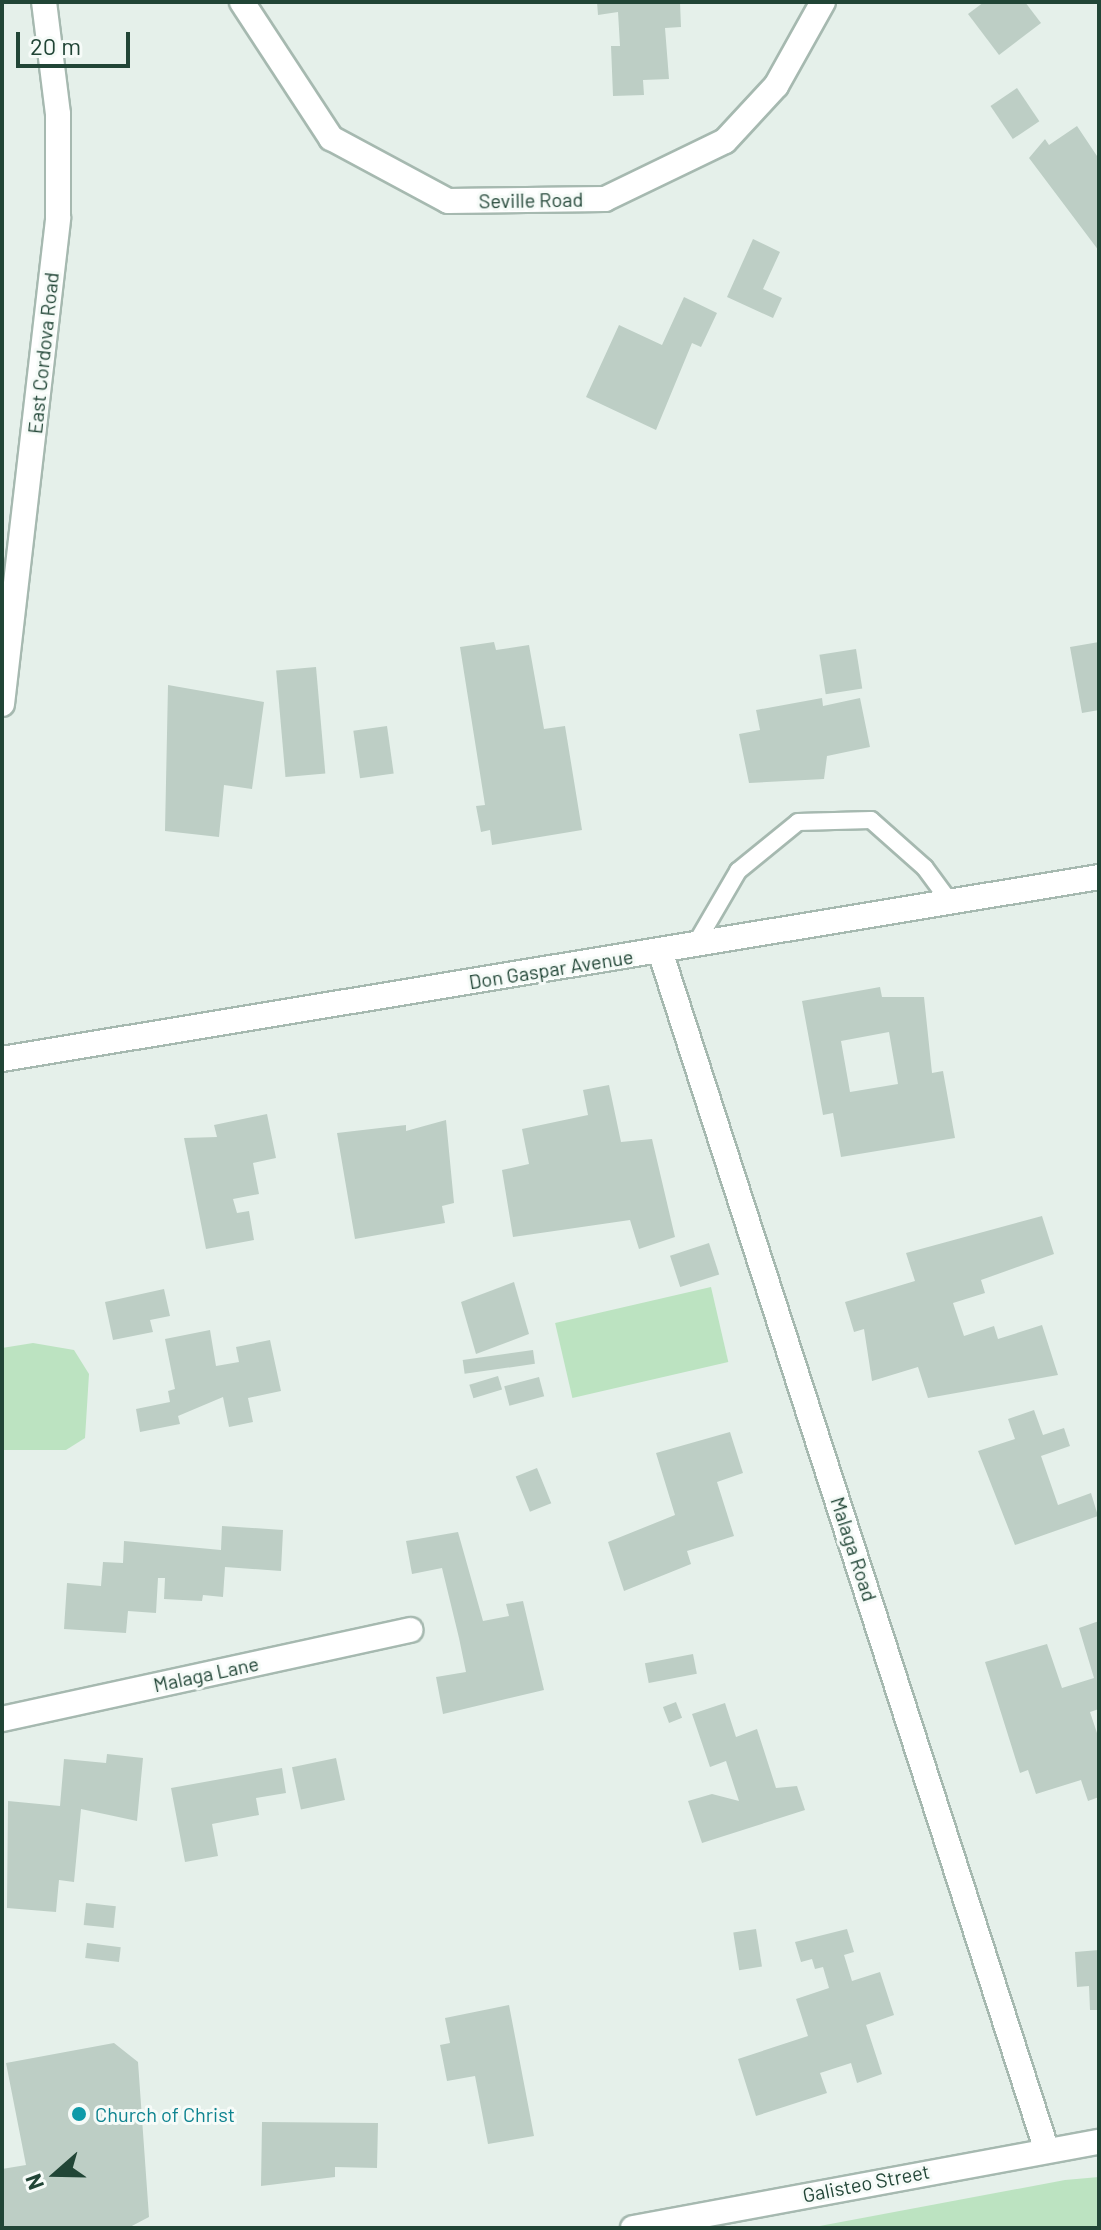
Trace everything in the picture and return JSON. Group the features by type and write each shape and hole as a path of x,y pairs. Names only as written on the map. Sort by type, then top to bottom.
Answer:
{"street":[{"name":"East Cordova Road","path":"2,704 58,217 58,114 44,2"},
{"name":"Seville Road","path":"242,2 331,138 448,201 605,199 725,141 776,86 823,2"},
{"name":"Don Gaspar Avenue","path":"2,1059 1099,877"},
{"name":"Malaga Road","path":"660,951 1046,2148"},
{"name":"Malaga Lane","path":"2,1719 410,1630"},
{"name":"Galisteo Street","path":"633,2228 1046,2148 1099,2142"}],"lane":[{"path":"695,945 738,871 798,822 871,820 925,868 950,902"}],"green space":[{"path":"711,1287 728,1362 572,1398 555,1323"},
{"path":"33,1343 74,1350 89,1374 85,1438 66,1450 2,1450 2,1348"},
{"path":"1099,2177 1099,2228 809,2228 1065,2180"}],"building":[{"path":"597,2 680,2 681,27 665,28 669,79 643,80 644,95 613,96 611,46 620,46 618,12 598,15"},
{"path":"984,2 1025,2 1041,23 999,55 968,14"},
{"path":"1017,88 1039,121 1013,139 990,106"},
{"path":"1077,126 1099,159 1099,251 1029,158 1045,139 1049,145"},
{"path":"753,239 780,252 763,289 782,298 773,318 727,297"},
{"path":"684,297 717,313 701,347 692,343 656,430 586,397 619,325 662,345"},
{"path":"494,642 496,650 529,645 544,729 565,726 582,830 492,845 490,830 481,832 476,806 485,805 460,647"},
{"path":"1099,642 1099,710 1082,713 1070,647"},
{"path":"856,649 862,689 826,694 819,655"},
{"path":"316,667 325,774 285,777 276,670"},
{"path":"168,685 264,702 252,789 224,785 219,837 165,831"},
{"path":"822,698 823,706 860,698 870,747 827,756 824,779 749,783 739,734 760,730 756,710"},
{"path":"387,726 394,774 360,778 353,731"},
{"path":"880,987 882,997 924,997 932,1073 943,1071 955,1138 841,1157 833,1113 823,1115 802,1001","holes":["889,1032 898,1084 850,1092 841,1041"]},
{"path":"609,1085 621,1142 652,1139 675,1237 639,1249 630,1220 513,1237 502,1170 529,1164 522,1129 588,1115 583,1090"},
{"path":"267,1114 276,1158 253,1163 259,1194 233,1199 237,1213 249,1211 254,1240 206,1249 184,1138 217,1137 214,1125"},
{"path":"446,1120 454,1203 442,1206 445,1223 355,1239 337,1133 406,1125 406,1131"},
{"path":"1042,1216 1054,1254 981,1280 985,1293 953,1303 964,1336 994,1326 998,1339 1042,1325 1058,1375 928,1398 918,1367 872,1381 864,1329 854,1332 845,1302 915,1281 906,1253"},
{"path":"709,1243 719,1274 680,1287 670,1256"},
{"path":"514,1282 529,1334 476,1354 461,1302"},
{"path":"164,1289 170,1316 150,1320 153,1332 113,1340 105,1302"},
{"path":"210,1330 216,1366 239,1362 236,1347 270,1340 281,1391 248,1398 253,1422 229,1427 223,1397 178,1416 180,1424 140,1432 136,1409 170,1402 168,1391 175,1389 165,1339"},
{"path":"533,1350 535,1364 465,1374 463,1360"},
{"path":"498,1376 502,1389 473,1398 469,1385"},
{"path":"539,1377 544,1396 509,1406 504,1386"},
{"path":"1034,1410 1043,1435 1064,1428 1070,1446 1041,1456 1058,1505 1091,1493 1098,1516 1015,1545 978,1451 1015,1439 1008,1419"},
{"path":"730,1432 743,1473 717,1482 734,1536 687,1551 691,1564 624,1591 608,1542 675,1515 656,1453"},
{"path":"537,1468 551,1503 530,1512 516,1477"},
{"path":"222,1526 283,1530 281,1571 225,1567 223,1597 203,1595 202,1601 164,1599 165,1578 158,1578 156,1613 128,1611 126,1633 64,1629 67,1583 101,1586 103,1562 123,1563 124,1541 221,1550"},
{"path":"458,1532 483,1621 509,1616 506,1604 523,1601 544,1690 443,1714 436,1677 466,1672 459,1638 442,1568 412,1574 406,1541"},
{"path":"1099,1621 1099,1709 1090,1712 1099,1739 1099,1797 1088,1801 1081,1780 1036,1794 1028,1770 1020,1773 985,1662 1047,1644 1062,1688 1094,1678 1079,1628"},
{"path":"693,1654 697,1674 649,1683 645,1663"},
{"path":"676,1702 682,1718 669,1723 663,1707"},
{"path":"725,1703 736,1737 757,1729 776,1788 797,1786 805,1810 702,1843 688,1801 712,1794 739,1801 726,1761 710,1767 692,1714"},
{"path":"107,1754 143,1758 137,1821 81,1809 74,1882 59,1880 56,1912 7,1908 8,1801 60,1806 64,1759 106,1763"},
{"path":"336,1758 345,1800 301,1809 292,1767"},
{"path":"282,1768 286,1793 256,1798 259,1815 212,1824 218,1856 185,1862 171,1788"},
{"path":"86,1903 116,1906 114,1928 84,1925"},
{"path":"756,1929 762,1967 739,1970 733,1933"},
{"path":"847,1929 854,1952 844,1955 852,1981 880,1972 894,2015 866,2025 882,2074 857,2083 851,2063 820,2073 827,2093 756,2116 738,2059 808,2036 796,1999 829,1988 823,1967 815,1969 812,1959 801,1962 795,1942"},
{"path":"87,1943 121,1947 119,1962 85,1958"},
{"path":"1099,1950 1099,2010 1090,2010 1089,1986 1077,1987 1075,1952"},
{"path":"509,2005 534,2136 488,2144 475,2076 447,2081 440,2045 450,2043 445,2018"},
{"name":"Church of Christ","path":"114,2043 138,2062 149,2217 128,2228 2,2228 2,2169 26,2165 6,2063"},
{"path":"262,2122 378,2123 377,2168 335,2167 335,2177 261,2186"}],"place":[{"name":"Church of Christ","path":"79,2114"}]}
